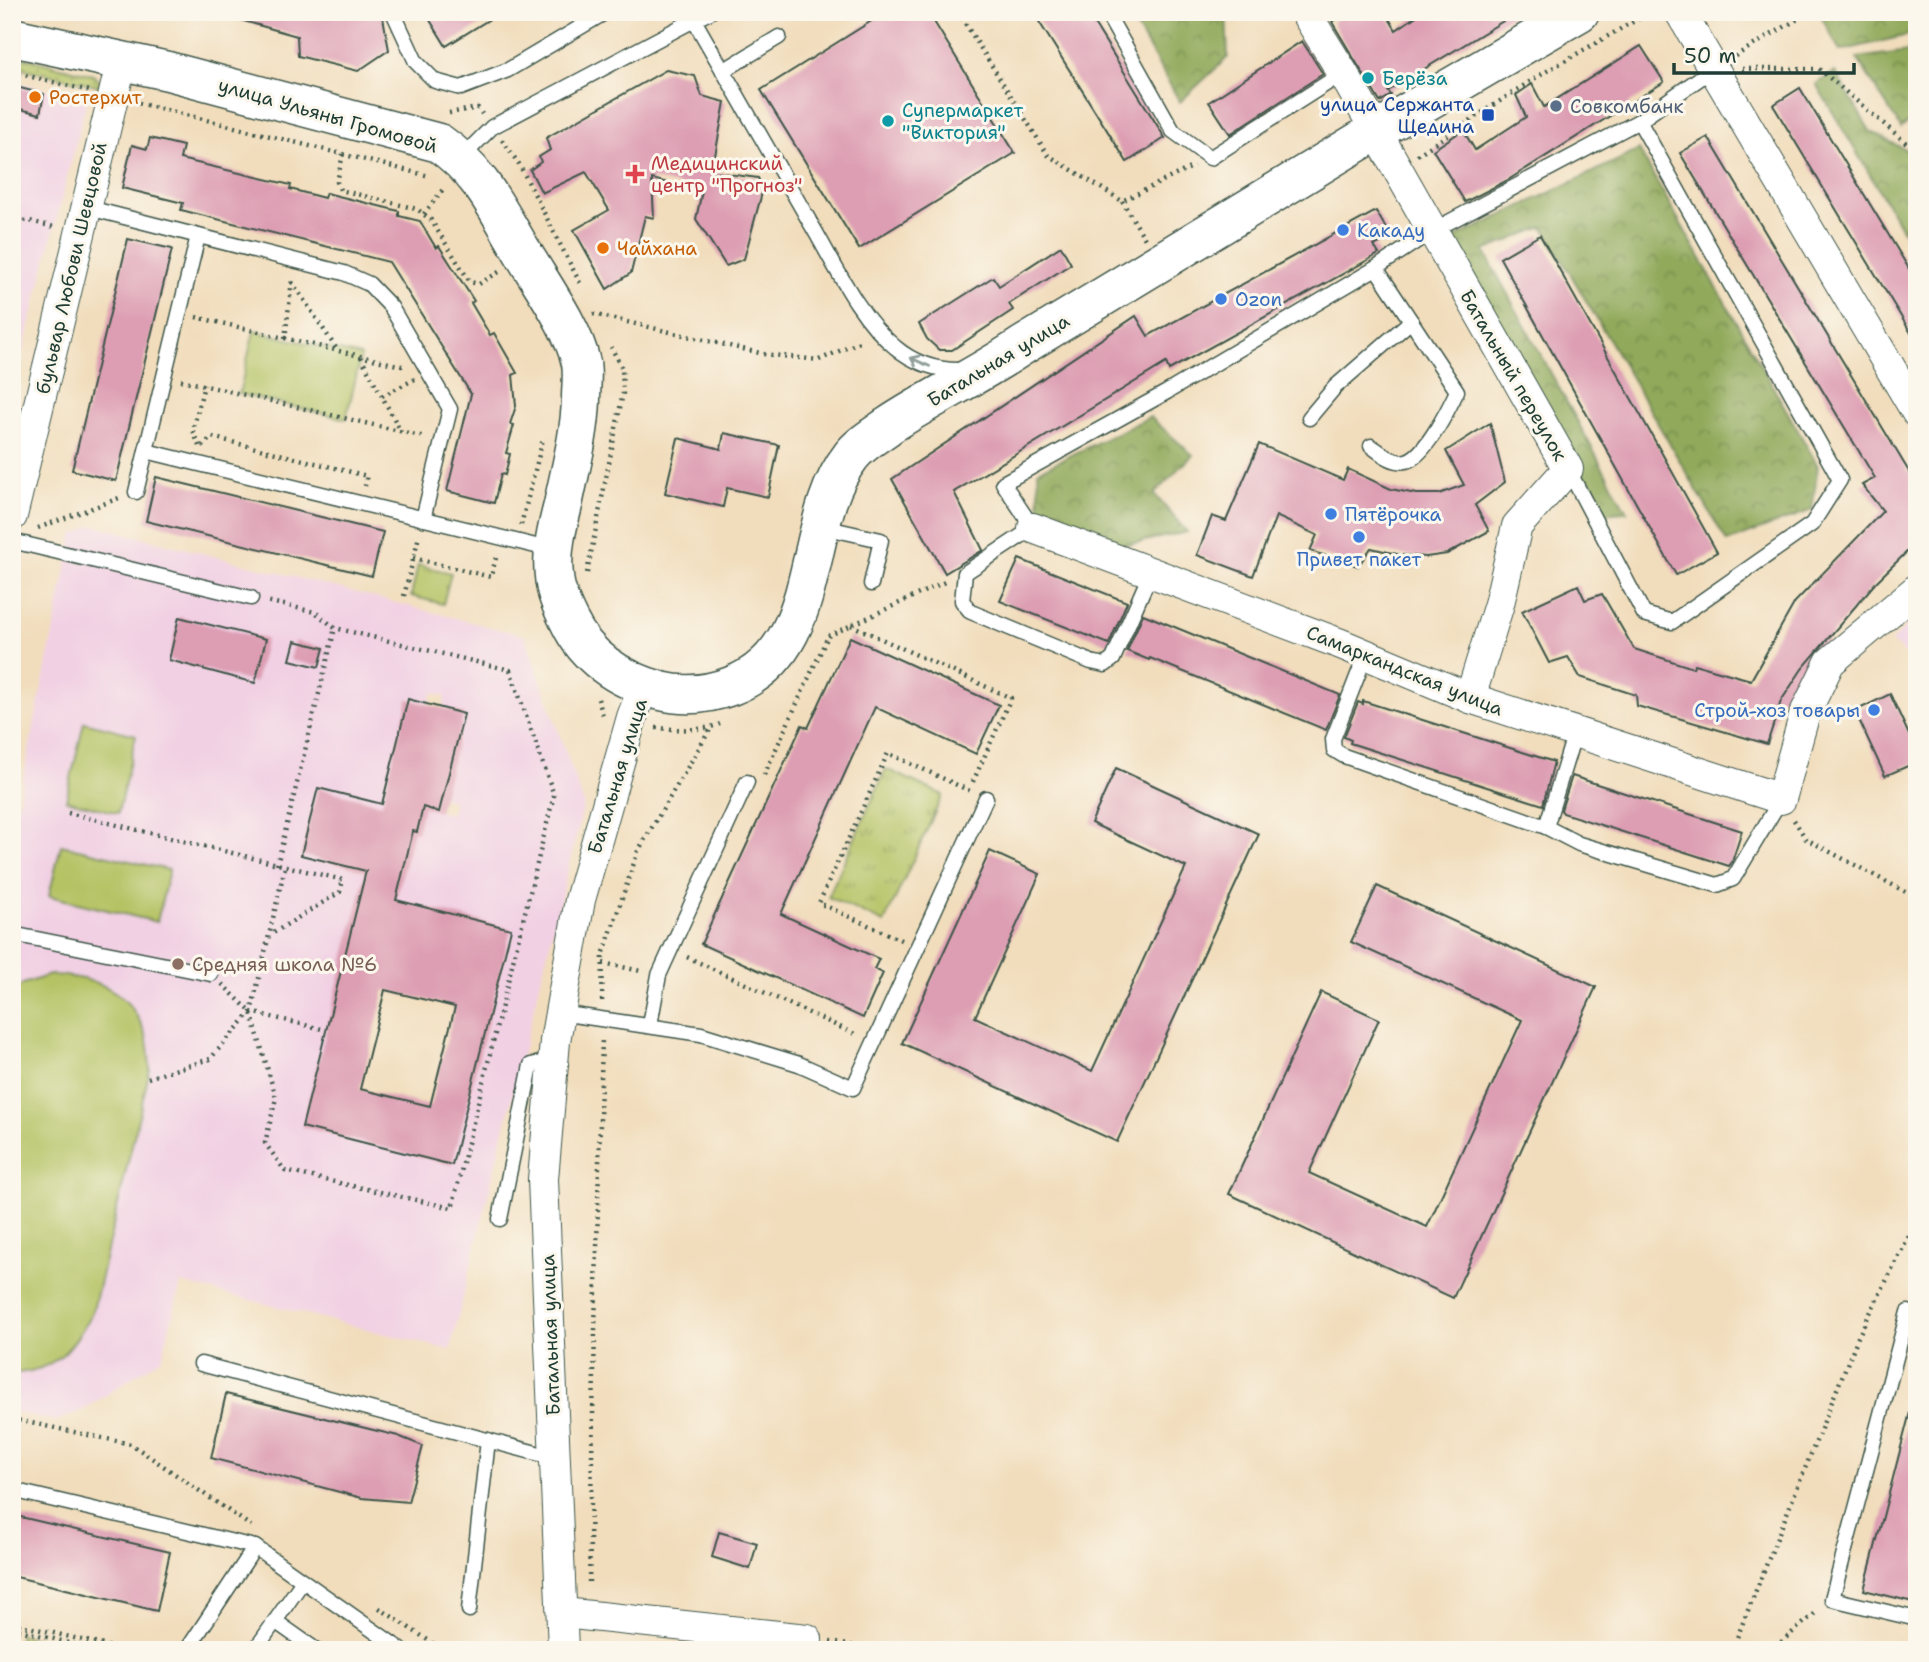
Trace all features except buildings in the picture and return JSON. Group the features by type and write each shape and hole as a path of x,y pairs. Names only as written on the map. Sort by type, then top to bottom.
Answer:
{"main road":[{"name":"Батальная улица","path":"638,702 677,695 711,694 755,676 780,649 798,616 830,492 852,454 908,413 986,370 1376,131 1580,12"},
{"name":"улица Ульяны Громовой","path":"13,30 439,144 453,172 481,181 563,321 580,360 580,424 554,550 554,576 559,601 581,644 638,702"}],"street":[{"name":"Батальный переулок","path":"1305,12 1343,73 1568,468 1517,526 1499,604 1470,698"},
{"path":"1680,12 1917,413"},
{"name":"бульвар Любови Шевцовой","path":"25,522 85,207 122,61"},
{"name":"Самаркандская улица","path":"1033,528 1366,654 1470,698 1780,799"},
{"path":"1780,799 1805,713 1830,662 1917,589"},
{"name":"Батальная улица","path":"563,1650 576,1614 555,1458 543,1179 560,1013 580,900 638,702"},
{"path":"576,1614 806,1644"}],"lane":[{"path":"393,12 416,62 435,81 460,88 508,70 606,12"},
{"path":"453,172 492,127 710,12"},
{"path":"1106,12 1173,131 1210,158 1343,73"},
{"path":"694,20 860,305 881,333 894,346 925,365 951,370 986,370"},
{"path":"723,71 779,37"},
{"path":"1151,572 1113,660 1105,665 1091,662 971,612 962,601 965,573 1033,528 1003,483 1167,392 1376,268 1432,231 1639,121 1713,69"},
{"path":"1568,468 1644,614 1672,622 1812,524 1840,480 1639,121"},
{"path":"85,207 344,273 369,284 391,307 450,409 423,519"},
{"path":"136,492 198,236"},
{"path":"1371,446 1392,460 1406,461 1420,452 1447,412 1457,391 1376,268"},
{"path":"1309,418 1335,387 1411,321"},
{"path":"145,451 554,550"},
{"path":"822,527 881,540 872,584"},
{"path":"12,541 251,598"},
{"path":"1366,654 1333,739 1334,750 1344,756 1546,827 1578,844 1717,885 1733,879 1780,799"},
{"path":"1546,827 1575,732"},
{"path":"650,1025 659,975 747,782"},
{"path":"560,1013 701,1034 751,1047 799,1064 853,1088 986,798"},
{"path":"12,934 211,974"},
{"path":"500,1219 531,1065 554,1060"},
{"path":"1917,1314 1908,1312 1832,1599 1917,1619"},
{"path":"201,1364 555,1458"},
{"path":"469,1610 488,1440"},
{"path":"12,1490 254,1547 401,1650"},
{"path":"187,1650 254,1547"},
{"path":"255,1650 303,1581"},
{"path":"275,1621 316,1650"}],"path":[{"path":"958,12 1048,155 1122,201 1147,244"},
{"path":"1396,168 1540,75 1650,12"},
{"path":"1713,69 1810,12"},
{"path":"1713,69 1819,69 1917,152"},
{"path":"12,72 426,175 453,172"},
{"path":"343,154 337,182 340,190 417,209 431,220 470,282 479,285 499,272 493,261"},
{"path":"1122,201 1210,158"},
{"path":"453,172 453,196"},
{"path":"424,214 453,172"},
{"path":"12,226 16,227 26,220 65,229"},
{"path":"285,339 297,261"},
{"path":"292,282 338,351"},
{"path":"179,312 402,366 420,357"},
{"path":"592,314 764,354 819,360 881,333"},
{"path":"361,356 401,432"},
{"path":"382,396 429,372"},
{"path":"163,376 442,442"},
{"path":"200,447 192,430 204,385"},
{"path":"413,558 491,577 498,548 515,552 544,432"},
{"path":"196,464 200,447 212,437 367,475 360,503"},
{"path":"25,522 136,492"},
{"path":"404,596 423,519"},
{"path":"821,639 965,573"},
{"path":"251,598 316,612 335,628 509,670 554,795 452,1208 285,1171 265,1143 276,1098 251,1012"},
{"path":"851,625 1011,698 969,790"},
{"path":"277,865 335,628"},
{"path":"590,691 598,699 638,702 654,728 712,727 731,719"},
{"path":"576,1614 603,1019 603,955 638,851 712,727"},
{"path":"918,948 819,903 888,753 986,798"},
{"path":"1780,799 1807,839 1917,898"},
{"path":"68,813 343,880 340,892 270,934"},
{"path":"148,1078 210,1059 251,1012 285,867"},
{"path":"671,950 874,1043"},
{"path":"603,963 659,975"},
{"path":"211,974 251,1012 326,1030"},
{"path":"1732,1650 1858,1337 1917,1220"},
{"path":"12,1419 131,1444 261,1533"},
{"path":"1754,1650 1781,1642 1832,1599"},
{"path":"375,1606 443,1650"},
{"path":"13,1650 15,1627"},
{"path":"15,1627 96,1650"},
{"path":"15,1627 124,1650"},
{"path":"806,1644 881,1650"}],"shaded area":[{"path":"12,81 87,99 12,395"},
{"name":"Средняя школа №6","path":"93,525 525,636 584,804 450,1350 181,1283 162,1358 85,1409 56,1421 12,1411 12,1373 21,1373 146,1037 133,1008 109,987 23,984 12,992 12,833 73,535","holes":["432,693 445,696 443,708 464,714 443,797 454,801 451,814 418,806 420,822 417,831 413,831 396,900 511,930 452,1164 302,1127 373,873 301,855 318,788 382,804 408,699 429,704"]},
{"path":"1917,616 1917,663 1891,642"}],"green space":[{"path":"1128,12 1226,12 1228,57 1180,102"},
{"path":"1819,12 1917,12 1917,33 1840,51"},
{"path":"1917,50 1917,116 1901,128 1857,58"},
{"path":"12,55 93,75 99,80 101,87 12,66"},
{"path":"1835,72 1870,131 1917,156 1917,254 1816,84"},
{"path":"1639,150 1818,466 1812,510 1727,542 1543,227 1484,251 1627,512 1602,514 1448,241"},
{"path":"254,331 361,356 346,419 239,394"},
{"path":"1150,417 1193,455 1154,494 1187,532 1116,547 1040,515 1038,471"},
{"path":"418,565 451,573 443,604 411,596"},
{"path":"84,722 136,735 118,813 66,800"},
{"path":"886,769 943,795 884,923 828,897"},
{"path":"61,845 169,870 157,922 49,896"},
{"path":"50,975 96,983 121,997 131,1007 146,1036 150,1069 93,1310 72,1345 63,1354 41,1368 12,1373 12,992 23,984"},
{"path":"20,1634 85,1650 17,1650"}],"place":[{"name":"Берёза","path":"1368,78"},
{"name":"Ростерхит","path":"35,97"},
{"name":"Совкомбанк","path":"1556,106"},
{"name":"улица Сержанта Щедина","path":"1488,115"},
{"name":"Супермаркет \"Виктория\"","path":"888,121"},
{"name":"Медицинский центр \"Прогноз\"","path":"635,174"},
{"name":"Какаду","path":"1343,230"},
{"name":"Чайхана","path":"603,248"},
{"name":"Ozon","path":"1221,299"},
{"name":"Пятёрочка","path":"1331,514"},
{"name":"Привет пакет","path":"1359,537"},
{"name":"Строй-хоз товары","path":"1874,710"},
{"name":"Средняя школа №6","path":"178,964"}]}
